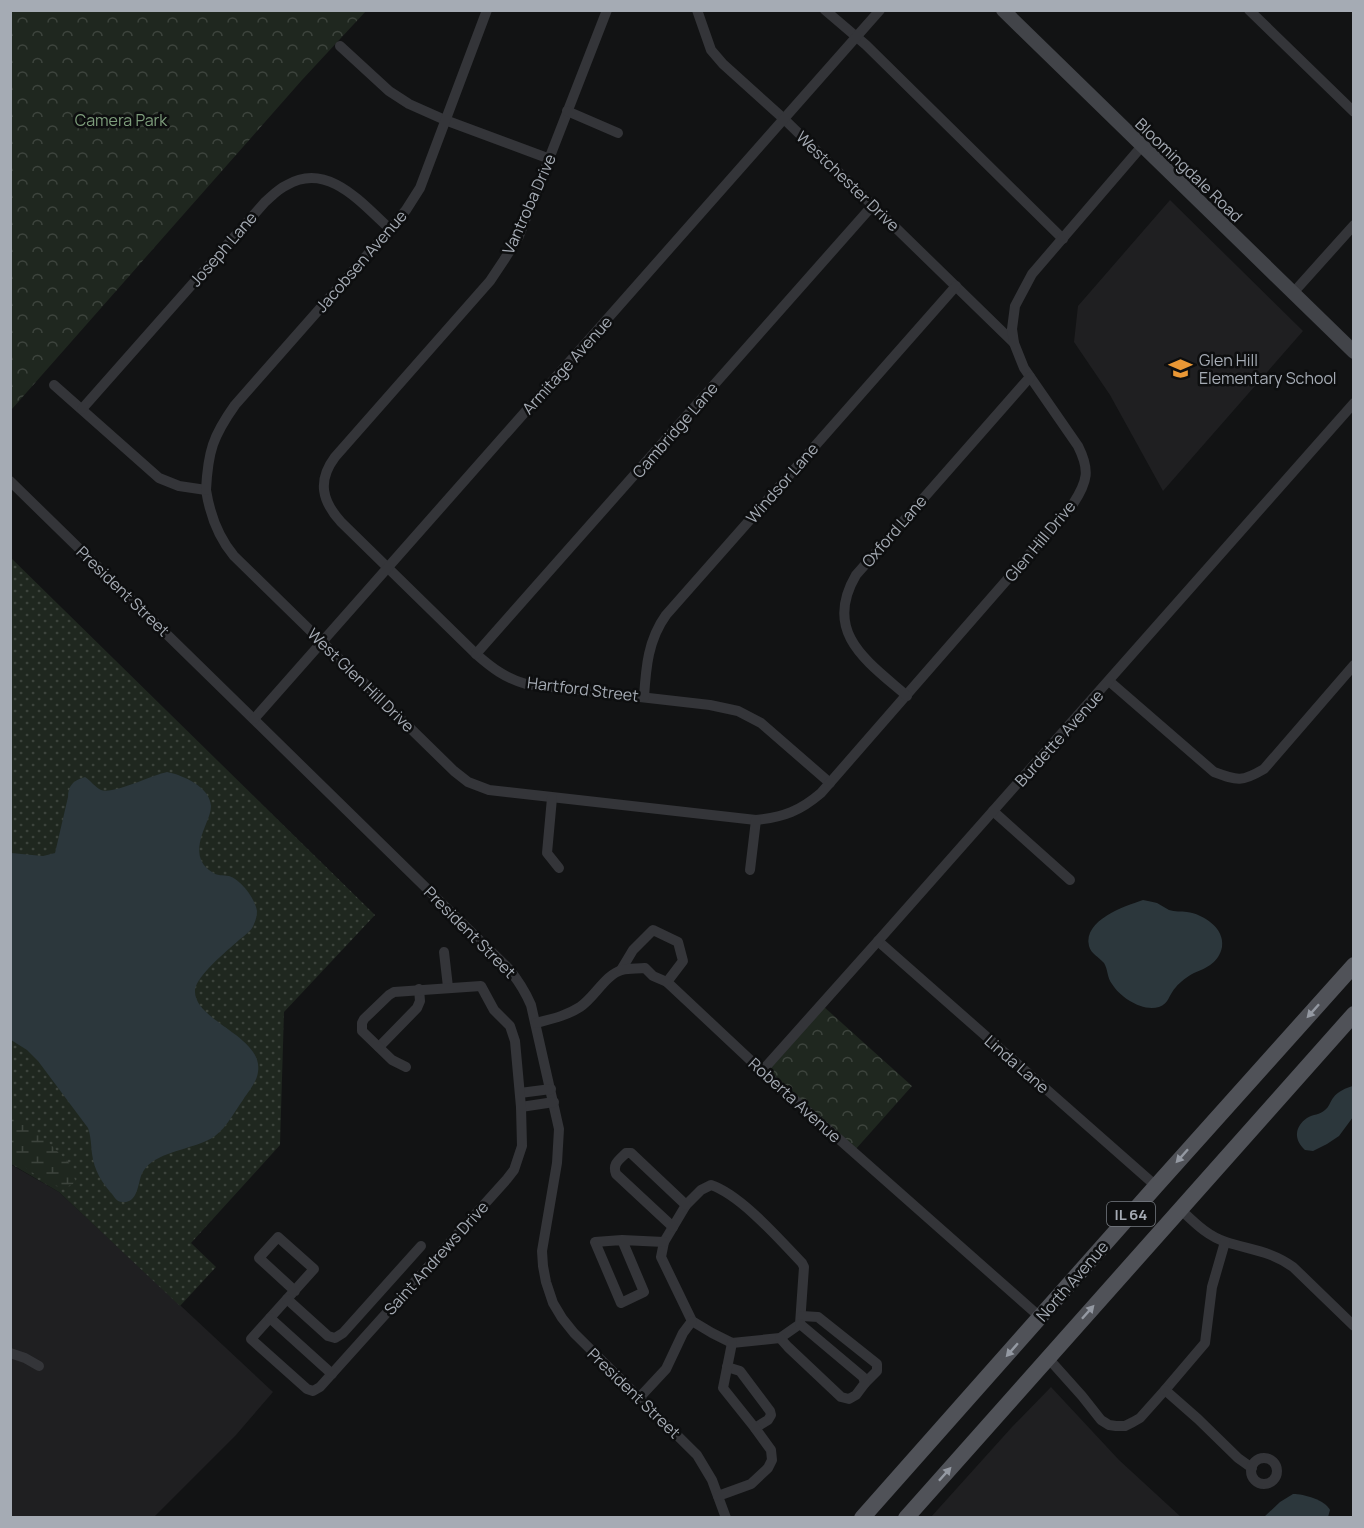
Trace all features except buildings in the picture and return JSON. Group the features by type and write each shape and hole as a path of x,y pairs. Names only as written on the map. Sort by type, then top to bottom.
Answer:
{"main road":[{"name":"Bloomingdale Road","path":"1003,10 1353,352"},
{"name":"North Avenue","path":"862,1518 1353,965"},
{"name":"North Avenue","path":"906,1518 1353,1014"}],"street":[{"name":"Jacobsen Avenue","path":"206,490 210,450 216,434 229,414 390,229 420,188 487,10"},
{"name":"Vantroba Drive","path":"338,453 490,281 519,236 607,10"},
{"name":"Westchester Drive","path":"697,10 714,54 723,64 784,119 1014,343"},
{"path":"825,10 866,45 1063,239"},
{"name":"Armitage Avenue","path":"254,719 880,10"},
{"path":"1249,10 1353,112"},
{"path":"340,46 389,91 414,107 550,159"},
{"path":"567,111 618,133"},
{"name":"Glen Hill Drive","path":"756,820 777,818 798,810 813,800 830,783 1081,491 1087,470 1082,453 1024,368 1014,343 1012,329 1015,306 1032,274 1142,146"},
{"name":"Joseph Lane","path":"82,410 265,202 287,184 309,178 330,181 348,192 390,229"},
{"name":"Cambridge Lane","path":"476,654 873,205"},
{"path":"1293,293 1353,225"},
{"name":"Windsor Lane","path":"644,697 646,664 650,647 666,615 956,286"},
{"name":"Oxford Lane","path":"907,696 862,655 852,642 844,612 849,590 856,575 1029,376"},
{"path":"54,385 159,478 179,486 206,490"},
{"name":"Burdette Avenue","path":"762,1071 1353,404"},
{"name":"Hartford Street","path":"338,453 327,469 324,480 328,507 492,669 526,684 726,707 738,711 761,723 830,783"},
{"name":"President Street","path":"10,481 518,980 525,992 536,1023 559,1129 542,1251 544,1274 549,1292 558,1312 574,1333 697,1455 706,1469 726,1518"},
{"name":"West Glen Hill Drive","path":"206,490 213,519 225,545 245,568 461,778 489,790 756,820"},
{"path":"1109,681 1214,772 1238,780 1249,778 1264,769 1353,665"},
{"path":"552,798 547,853 559,868"},
{"path":"993,811 1070,880"},
{"path":"750,870 756,820"},
{"path":"536,1023 581,1007 611,976 621,970 633,950 653,930 678,942 683,961 667,982"},
{"name":"Linda Lane","path":"878,941 1156,1186"},
{"path":"406,1067 392,1060 362,1030 362,1023 394,992 448,987 444,952"},
{"name":"Roberta Avenue","path":"621,970 645,968 653,976 667,982 762,1071 1040,1317"},
{"name":"Saint Andrews Drive","path":"270,1318 251,1339 307,1389 313,1391 320,1387 513,1170 522,1146 520,1093 513,1032 494,1010 481,986 448,987"},
{"path":"379,1047 417,1008 420,1001 419,989"},
{"path":"520,1093 551,1089"},
{"path":"521,1107 554,1102"},
{"path":"673,1227 616,1174 615,1165 626,1153 631,1153 686,1205"},
{"path":"780,1338 841,1397 849,1399 856,1395 877,1371 878,1364 818,1317 801,1320 780,1338 732,1343 692,1321 661,1257 664,1242 686,1205 701,1190 711,1185 722,1189 743,1205 802,1263 804,1268 801,1320"},
{"path":"1180,1209 1201,1229 1225,1242 1265,1252 1285,1261 1353,1326"},
{"path":"295,1290 259,1258 278,1237 314,1269 270,1318 332,1374"},
{"path":"622,1240 644,1292 621,1303 595,1242 622,1240 664,1242"},
{"path":"1048,1358 1101,1420 1109,1425 1125,1426 1140,1418 1206,1343 1212,1287 1225,1242"},
{"path":"287,1299 328,1336 335,1338 343,1333 421,1246"},
{"path":"801,1320 863,1377 865,1383"},
{"path":"639,1398 666,1369 683,1333 692,1321"},
{"path":"718,1496 751,1484 768,1468 772,1460 771,1450 723,1388 732,1343"},
{"path":"10,1353 39,1366"},
{"path":"727,1367 740,1371 770,1411 771,1415 768,1420 755,1428"},
{"path":"1165,1390 1238,1458 1252,1468"}],"shaded area":[{"name":"Glen Hill Elementary School","path":"1170,200 1303,331 1163,491 1110,395 1074,342 1078,306"},
{"path":"167,772 188,779 206,793 211,806 200,843 202,862 214,873 234,878 243,885 256,906 257,916 252,929 207,970 195,990 197,1001 205,1011 250,1048 257,1059 258,1072 252,1087 215,1136 152,1162 142,1174 134,1197 127,1202 120,1202 116,1200 97,1171 88,1128 38,1061 27,1050 11,1040 11,853 43,856 55,853 69,789 78,780 85,777 99,789 106,791"},
{"path":"1143,900 1157,903 1169,910 1193,913 1206,919 1216,928 1222,940 1218,957 1208,967 1182,981 1162,1006 1152,1008 1132,1002 1120,994 1110,982 1104,963 1089,946 1092,929 1107,915"},
{"path":"1353,1086 1353,1117 1339,1136 1313,1151 1305,1150 1297,1138 1300,1125 1307,1118 1325,1110 1340,1092"},
{"path":"10,1164 59,1192 273,1392 236,1435 154,1517 11,1517"},
{"path":"1051,1387 1119,1460 1181,1517 931,1517"},
{"path":"1293,1494 1308,1496 1324,1503 1330,1510 1328,1517 1264,1517 1280,1502"}],"green space":[{"name":"Camera Park","path":"10,11 366,11 302,80 12,409 10,408"},
{"path":"10,557 375,915 284,1012 280,1145 191,1243 216,1267 180,1306 59,1192 11,1164"},
{"path":"823,1006 912,1086 855,1150 765,1070"},
{"path":"11,1105 21,1121 45,1139 69,1163 75,1180 73,1184 57,1186 11,1158"}],"place":[{"name":"Glen Hill Elementary School","path":"1181,369"}]}
